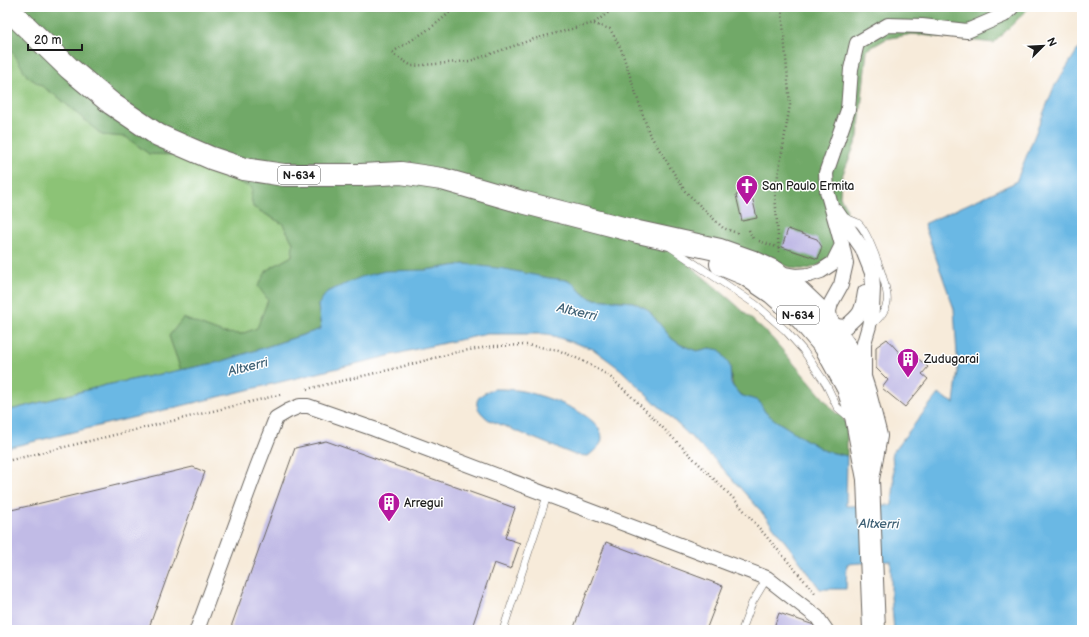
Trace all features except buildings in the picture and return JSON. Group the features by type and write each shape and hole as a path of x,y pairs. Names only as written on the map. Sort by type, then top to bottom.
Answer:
{"highway":[{"name":"N-634","path":"7,8 70,68 112,104 158,135 211,158 238,166 284,175 360,175 402,173 442,179 522,202 638,232 720,250 779,273 820,312 847,349 856,368 865,393 876,436 868,480"},
{"name":"N-634","path":"638,232 670,247 745,274 773,293 802,319 825,346 848,388 858,424 868,480 873,624"}],"street":[{"path":"844,379 832,342 830,311 831,303 841,285 846,263 827,191 826,173 848,110 851,69 858,43 888,26 922,26 967,31 1004,15 1012,7"},
{"path":"7,23 29,30"},
{"path":"827,191 839,215 862,248 872,272 872,310 864,343 863,362 865,393"},
{"path":"779,273 796,276 809,275 821,271 833,263 842,245"},
{"path":"745,274 774,284 788,293 821,324 845,327 856,318 863,309 866,288 866,273 862,248"},
{"path":"197,630 276,418 300,406 308,406 381,432 546,496 767,578 817,617 826,630"}],"lane":[{"path":"839,215 859,224 874,250 883,279 888,302 881,316 869,326"},
{"path":"670,247 755,304 785,330 803,350 826,384 838,407 858,424"},
{"path":"502,630 546,496"},
{"path":"742,630 752,603 767,578"}],"path":[{"path":"455,7 416,38 391,53 412,66 470,61 534,39 594,24 616,7"},
{"path":"779,273 779,248 775,193 790,105 782,11 784,7"},
{"path":"594,24 610,29 621,49 649,133 685,191 723,228 779,248"},
{"path":"749,230 753,238"},
{"path":"305,389 397,368 457,352 494,346 527,345 558,350 583,361 608,375 735,500 821,600 825,610 817,617"},
{"path":"7,460 289,393"}],"green space":[{"path":"7,7 1030,7 994,43 912,34 886,39 867,50 858,137 841,179 840,197 847,209 832,252 827,260 808,269 796,269 737,250 681,258 733,302 772,338 836,413 842,416 847,426 847,456 825,451 775,420 765,412 758,401 739,394 733,387 730,366 710,348 697,351 681,345 672,339 647,309 633,302 592,299 582,293 574,284 566,280 465,264 426,270 318,305 321,329 220,362 181,370 169,336 183,318 223,333 241,334 257,328 268,300 258,286 267,270 292,256 293,243 283,224 253,207 251,197 252,188 176,155 149,154 126,137 102,135 58,97 27,76 9,45 12,34 7,31"},
{"path":"7,31 12,34 27,76 58,97 102,135 126,137 149,154 176,155 253,188 251,197 253,207 283,224 293,243 292,256 267,270 268,300 258,328 241,334 223,333 183,319 169,336 181,370 106,385 7,411"}],"water":[{"name":"Altxerri","path":"1082,43 1082,630 894,630 891,596 891,561 847,564 846,589 820,589 760,510 715,460 620,369 593,349 547,334 487,334 417,349 7,448 7,411 106,385 220,362 321,329 318,305 327,292 361,277 385,271 426,270 465,264 505,269 566,280 574,284 582,293 592,299 633,302 647,309 672,339 681,345 697,351 710,348 720,350 730,366 731,384 740,395 759,401 765,412 775,420 825,451 847,456 846,506 892,505 894,483 892,453 938,394 954,403 958,370 954,309 924,224 1016,182 1054,87"},
{"path":"494,389 515,390 531,393 572,408 585,415 595,424 601,433 601,443 588,456 575,455 489,420 480,411 477,406 477,402 478,398"}],"place":[{"name":"San Paulo Ermita","path":"747,206"},
{"name":"Zudugarai","path":"908,378"},
{"name":"Arregui","path":"389,522"}]}
